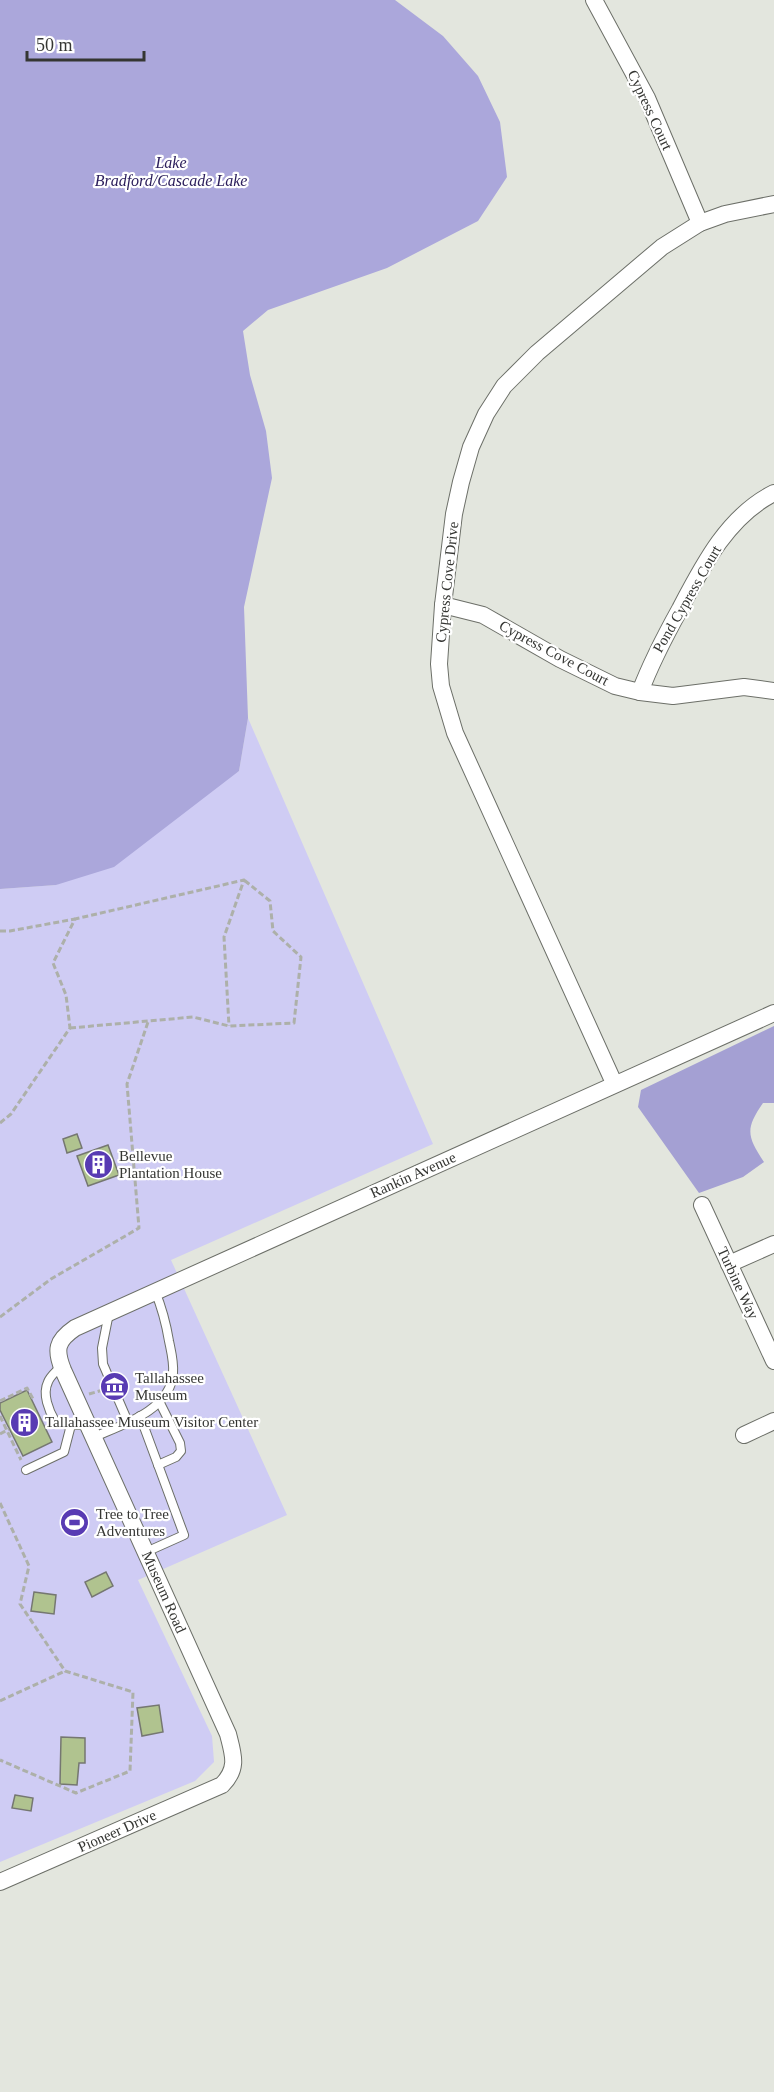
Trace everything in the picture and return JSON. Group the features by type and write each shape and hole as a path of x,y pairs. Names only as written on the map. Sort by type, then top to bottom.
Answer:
{"street":[{"name":"Cypress Court","path":"594,0 647,98 700,224"},
{"name":"Cypress Cove Drive","path":"615,1083 455,733 446,707 439,664 443,605 454,514 463,473 478,428 504,386 537,353 662,247 700,224 725,214 774,204"},
{"name":"Pond Cypress Court","path":"640,692 651,663 700,570 728,529 759,500 774,493"},
{"name":"Cypress Cove Court","path":"443,605 483,615 560,659 615,686 674,696 744,687 774,691"},
{"name":"Rankin Avenue","path":"59,1345 64,1336 75,1328 109,1312 774,1013"},
{"name":"Turbine Way","path":"702,1205 774,1361"},
{"path":"729,1264 774,1244"},
{"name":"Museum Road","path":"59,1345 58,1357 84,1429 146,1552 228,1734 234,1756 231,1776"},
{"path":"744,1435 774,1421"},
{"name":"Pioneer Drive","path":"0,1882 222,1785 231,1776"}],"lane":[{"path":"62,1366 48,1382 46,1392 49,1411 55,1421 84,1429 128,1422 151,1410 169,1387 174,1375 163,1309 155,1292"},
{"path":"109,1312 102,1348 103,1364 128,1422"},
{"path":"158,1465 176,1457 181,1451 180,1443 159,1401"},
{"path":"140,1416 184,1535 146,1552"},
{"path":"26,1470 64,1452 84,1429"}],"path":[{"path":"0,932 75,919 244,880"},
{"path":"229,1026 224,937 244,880"},
{"path":"70,1028 193,1017 229,1026 294,1023 301,957 273,931 270,901 244,880"},
{"path":"0,1123 11,1114 70,1028 66,995 53,963 75,919"},
{"path":"0,1317 51,1279 139,1228 127,1084 148,1022"},
{"path":"84,1395 113,1387"},
{"path":"0,1401 27,1388 36,1406"},
{"path":"0,1416 26,1470"},
{"path":"0,1434 8,1430"},
{"path":"0,1503 29,1566 20,1604 65,1671 133,1692 130,1771 76,1793 0,1760"},
{"path":"0,1701 65,1671"}],"shaded area":[{"name":"Tallahassee Museum","path":"248,718 433,1144 171,1260 287,1515 138,1580 212,1736 214,1762 195,1781 0,1862 0,889 56,885 239,771"},
{"path":"774,1026 774,1103 763,1103 753,1120 750,1133 764,1162 743,1177 699,1193 638,1107 641,1090"}],"water":[{"name":"Lake Bradford/Cascade Lake","path":"0,0 395,0 443,36 478,76 500,122 507,177 478,221 387,268 268,310 243,331 250,375 266,431 272,478 244,607 248,718 239,771 114,867 56,885 0,889"}],"building":[{"path":"77,1134 82,1148 67,1153 63,1139"},
{"name":"Bellevue Plantation House","path":"108,1145 119,1175 88,1186 77,1156"},
{"name":"Tallahassee Museum Visitor Center","path":"27,1390 52,1442 23,1456 0,1410 0,1403"},
{"path":"106,1572 113,1586 92,1597 85,1582"},
{"path":"34,1592 56,1595 54,1614 31,1611"},
{"path":"159,1705 163,1732 142,1736 137,1708"},
{"path":"61,1737 85,1738 85,1763 79,1763 77,1785 60,1784"},
{"path":"15,1795 33,1798 31,1811 12,1808"}],"place":[{"name":"Bellevue Plantation House","path":"98,1165"},
{"name":"Tallahassee Museum","path":"114,1387"},
{"name":"Tallahassee Museum Visitor Center","path":"24,1422"},
{"name":"Tree to Tree Adventures","path":"75,1523"}]}
